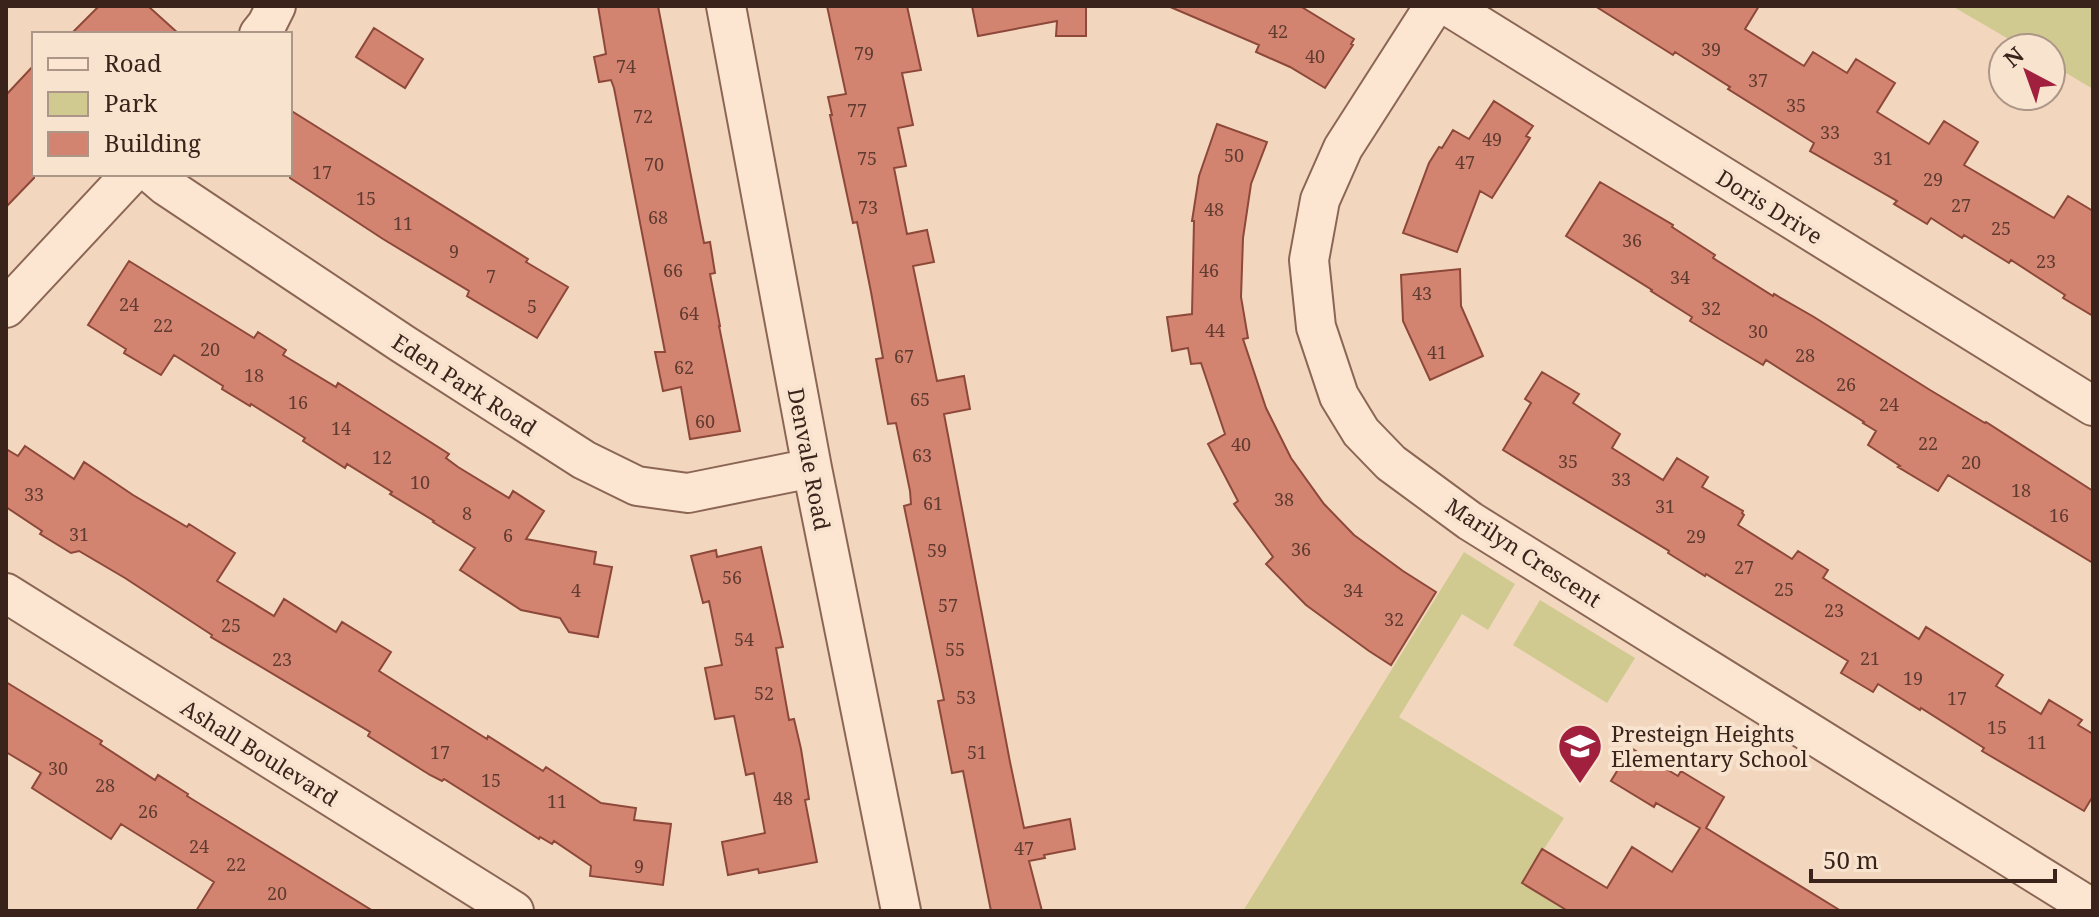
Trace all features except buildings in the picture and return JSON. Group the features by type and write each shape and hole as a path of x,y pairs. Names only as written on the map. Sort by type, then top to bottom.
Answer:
{"street":[{"path":"261,32 276,6"},
{"name":"Denvale Road","path":"726,6 895,910"},
{"name":"Marilyn Crescent","path":"1434,6 1343,148 1320,200 1309,260 1316,327 1339,396 1361,432 1391,463 1470,521 2093,909"},
{"name":"Doris Drive","path":"1448,6 2093,406"},
{"path":"6,308 129,176"},
{"name":"Eden Park Road","path":"154,176 403,344 584,460 637,486 688,493 812,468"},
{"name":"Ashall Boulevard","path":"6,593 514,911"}],"green space":[{"path":"1952,6 2093,6 2093,89 2067,74 2067,32 1997,32"},
{"path":"1464,552 1515,584 1488,630 1462,614 1399,717 1564,818 1522,883 1566,911 1243,911"},
{"path":"1540,600 1635,658 1607,703 1513,645"}],"place":[{"name":"Presteign Heights Elementary School","path":"1580,785"}]}
